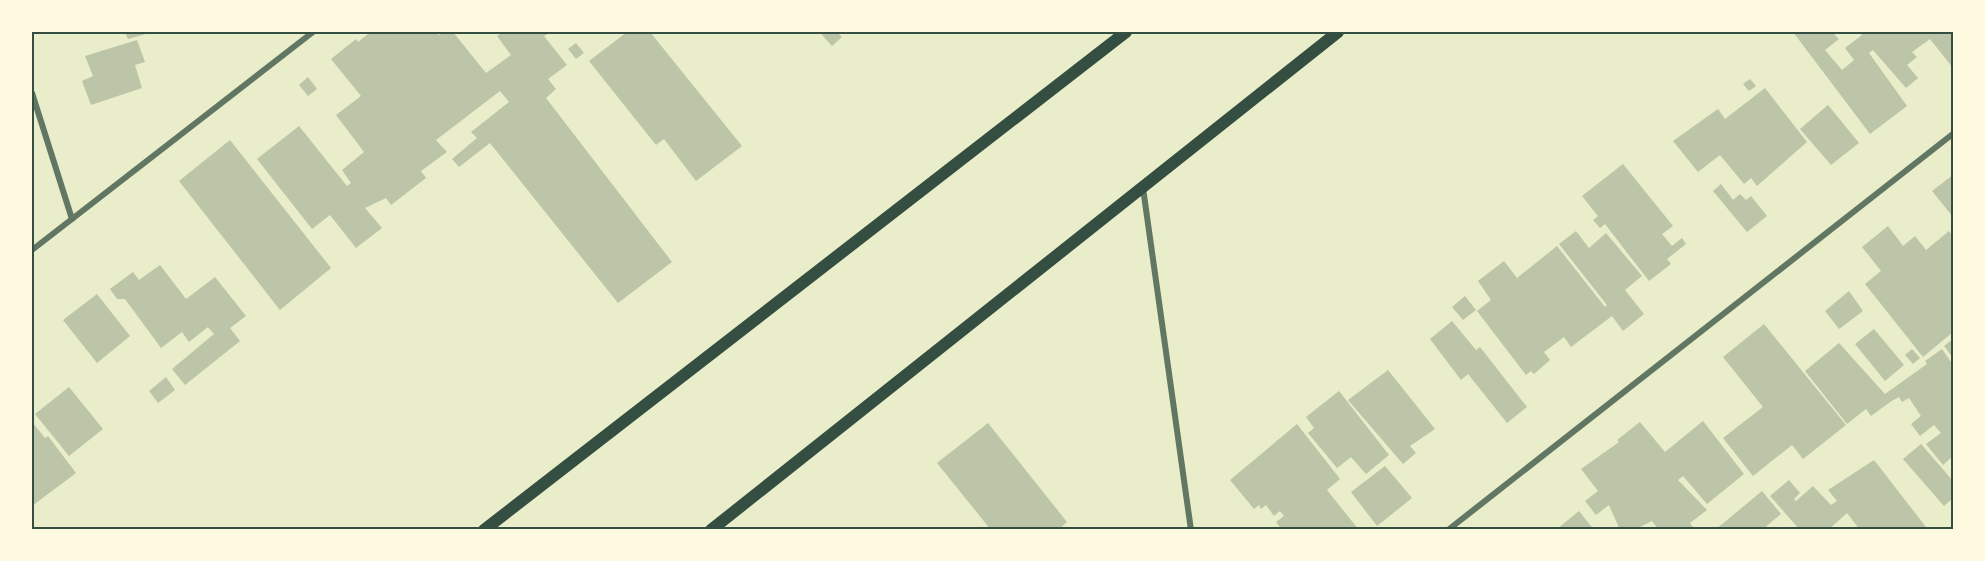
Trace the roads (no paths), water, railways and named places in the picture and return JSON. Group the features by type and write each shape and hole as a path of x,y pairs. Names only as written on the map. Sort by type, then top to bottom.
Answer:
{"main road":[{"path":"484,530 1126,32"},
{"path":"711,530 1338,32"}],"street":[{"path":"32,250 313,32"},
{"path":"32,93 72,219"},
{"path":"1448,530 1953,133"},
{"path":"1142,187 1191,530"}]}
